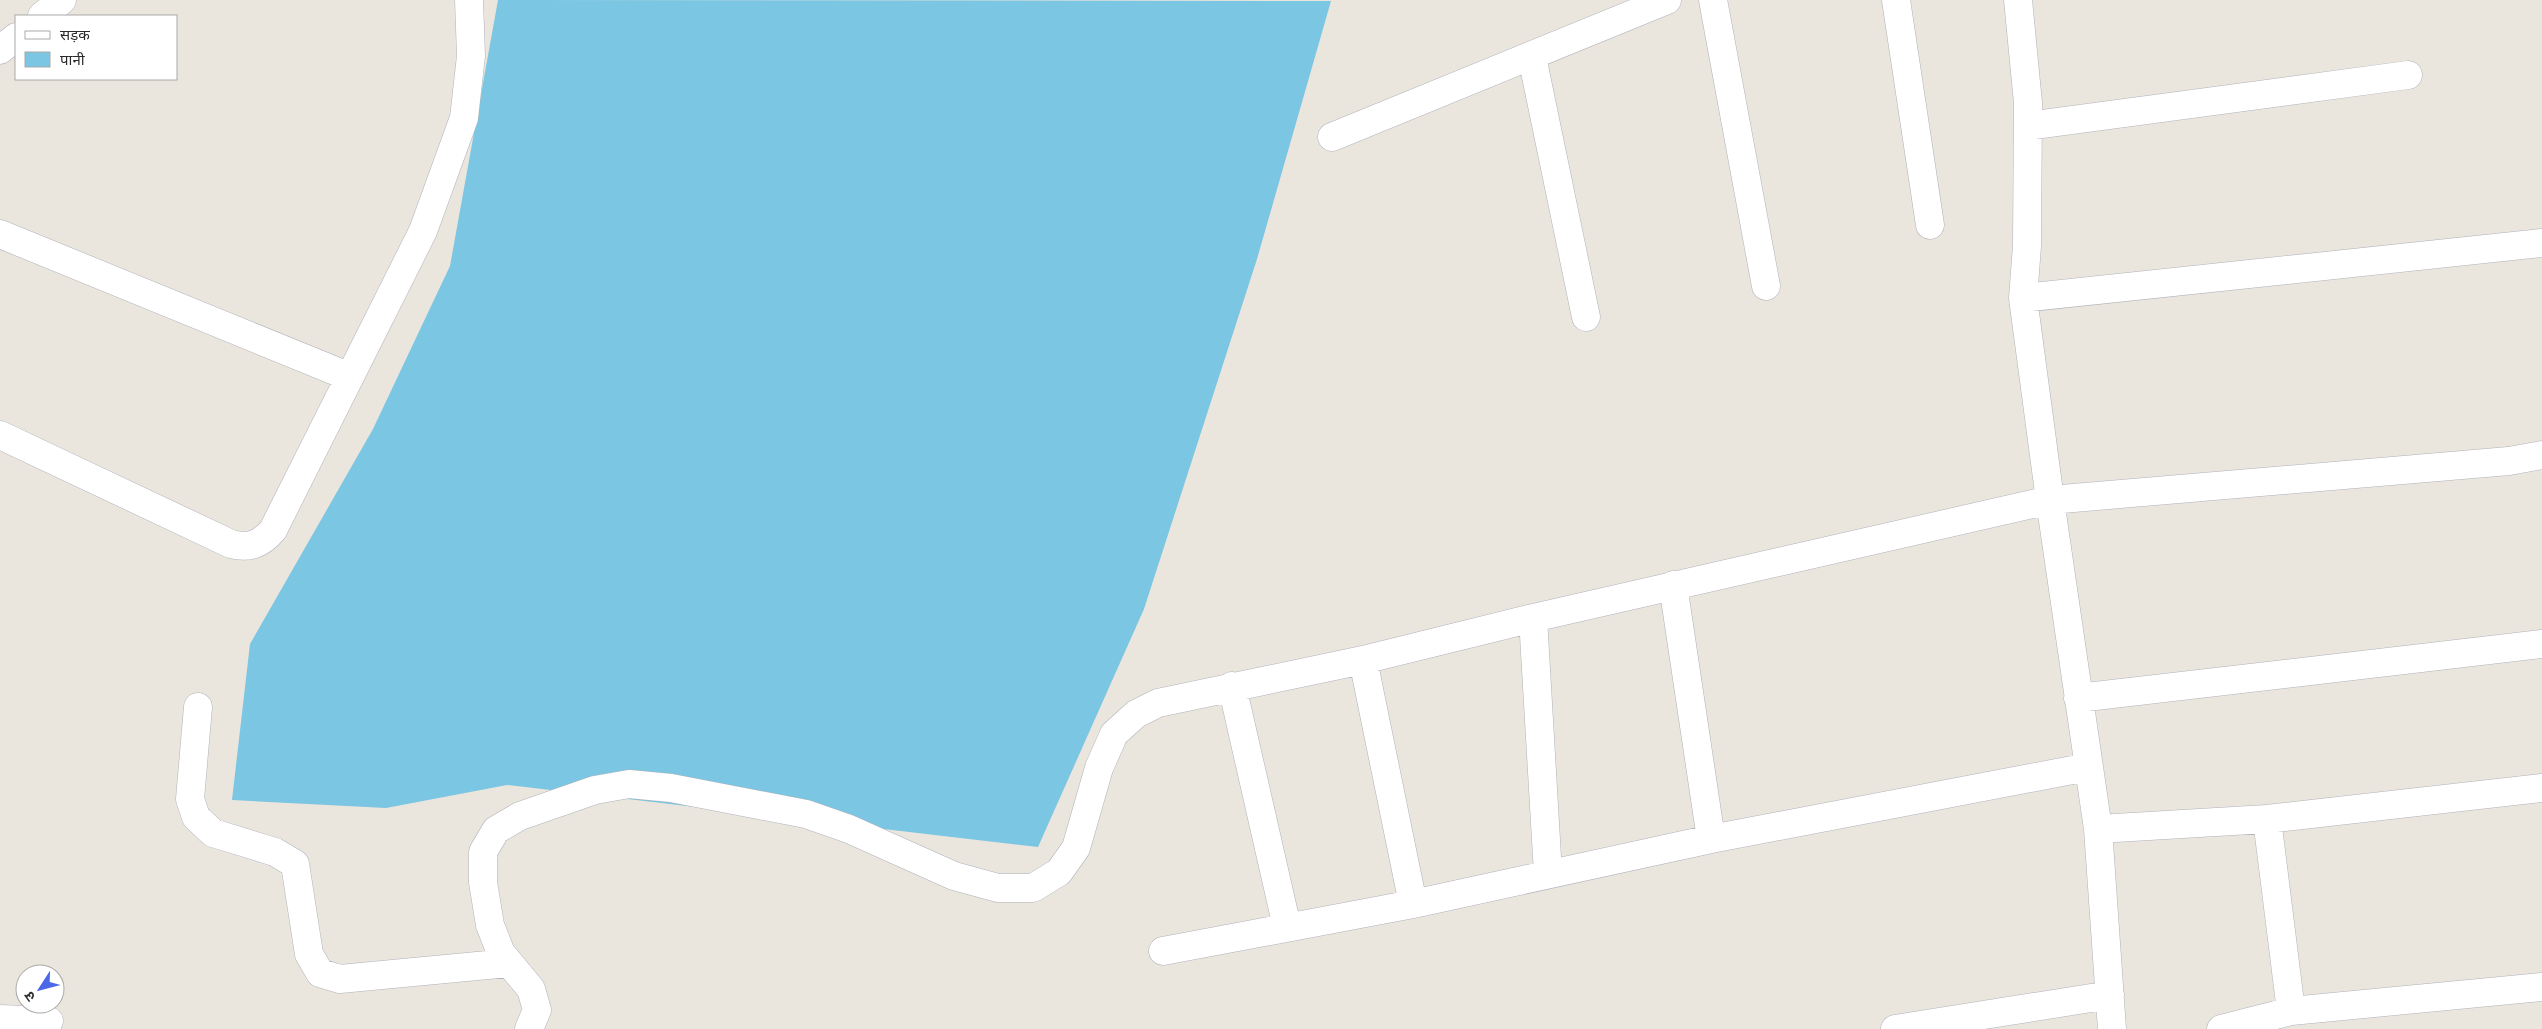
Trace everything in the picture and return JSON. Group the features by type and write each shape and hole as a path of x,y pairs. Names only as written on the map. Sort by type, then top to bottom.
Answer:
{"street":[{"path":"43,15 62,0"},
{"path":"0,435 231,544 241,547 253,546 264,540 272,530 423,231 464,118 470,56 470,0"},
{"path":"1332,137 1532,57 1667,0"},
{"path":"1713,0 1766,286"},
{"path":"1896,0 1930,225"},
{"path":"2018,0 2028,102 2027,246 2023,298 2050,500 2098,829 2112,1029"},
{"path":"0,50 15,38"},
{"path":"1532,57 1586,317"},
{"path":"2028,126 2408,74"},
{"path":"0,234 350,377"},
{"path":"2023,298 2542,243"},
{"path":"529,1029 537,1010 531,988 501,953 490,925 483,882 483,852 496,830 520,816 595,790 629,784 671,788 806,814 850,829 954,876 998,888 1033,888 1059,872 1076,848 1099,768 1114,734 1136,714 1158,703 1232,686 1364,660 1673,585 2050,500 2509,461 2542,455"},
{"path":"1673,585 1711,839"},
{"path":"1533,618 1548,874"},
{"path":"2078,698 2542,644"},
{"path":"1364,660 1413,904"},
{"path":"1232,686 1287,927"},
{"path":"198,707 190,798 196,817 213,834 275,852 295,864 308,954 320,973 340,979 509,963"},
{"path":"1163,951 1413,904 1711,839 2088,767"},
{"path":"2098,829 2267,819 2542,788"},
{"path":"2267,819 2291,1011"},
{"path":"2221,1029 2291,1011 2542,987"},
{"path":"1895,1029 2110,995"},
{"path":"0,1018 49,1021"}],"water":[{"path":"498,0 1331,1 1257,259 1144,609 1038,847 507,785 386,808 232,800 250,644 373,429 450,266"}]}
